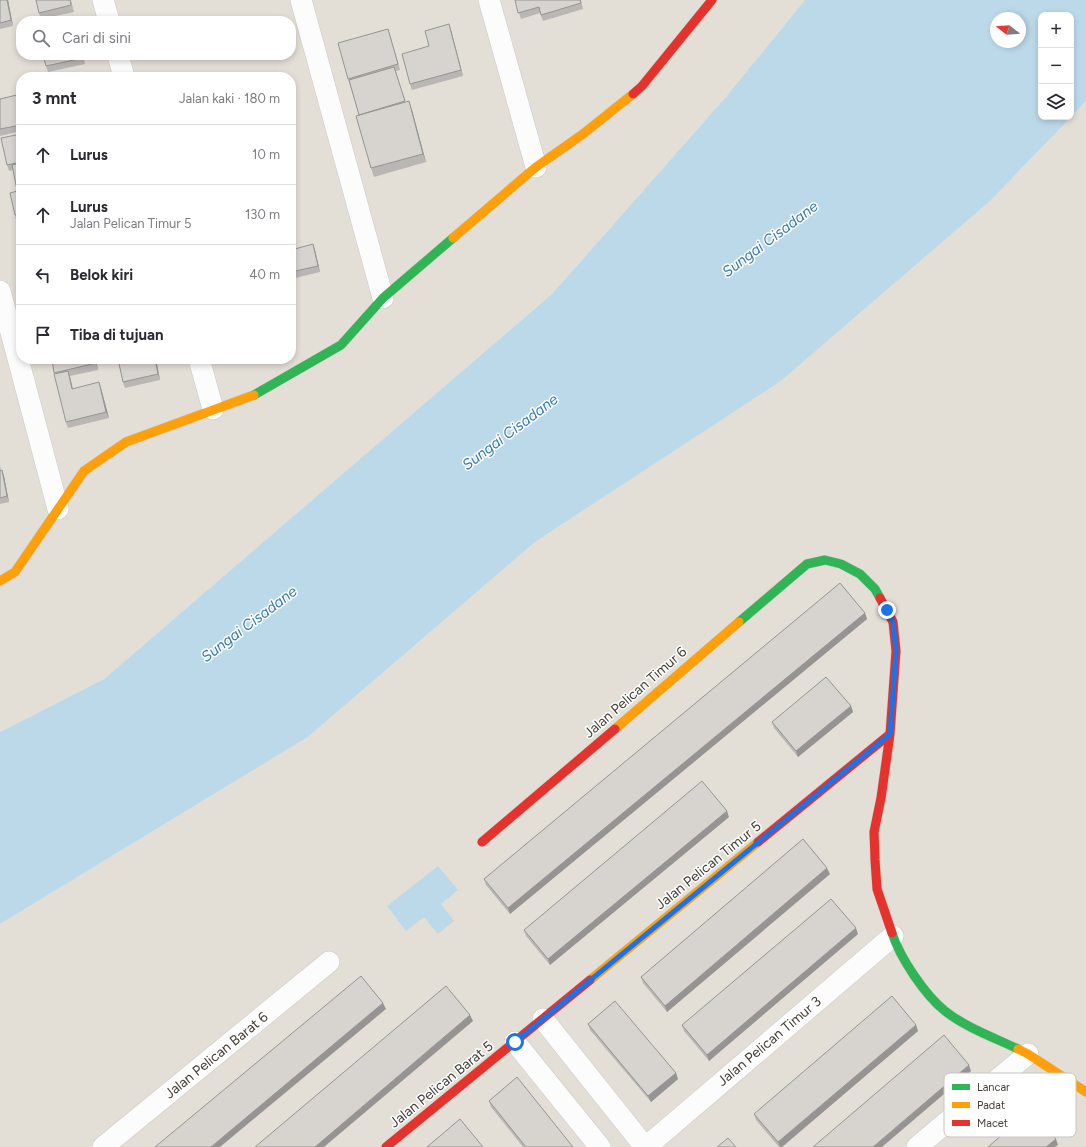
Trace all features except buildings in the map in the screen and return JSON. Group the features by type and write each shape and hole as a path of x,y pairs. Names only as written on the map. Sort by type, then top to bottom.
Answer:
{"street":[{"path":"103,0 108,16"},
{"path":"301,0 383,298"},
{"path":"489,0 536,167"},
{"path":"0,581 15,572 84,470 126,442 213,408 256,394 341,345 383,298 536,167 583,134 642,86 712,0"},
{"path":"119,60 123,72"},
{"path":"0,291 16,351"},
{"path":"19,364 58,509"},
{"path":"200,364 213,408"},
{"name":"Jalan Pelican Timur 6","path":"482,842 807,564 825,560 841,564 860,574 875,589 893,622 896,651 890,734"},
{"path":"890,734 881,798 874,832 877,890 893,936 906,962 926,992 945,1011 971,1027 1028,1054 1057,1073"},
{"name":"Jalan Pelican Timur 5","path":"515,1042 890,734"},
{"name":"Jalan Pelican Timur 3","path":"646,1147 893,936"},
{"name":"Jalan Pelican Barat 6","path":"103,1147 328,962"},
{"path":"543,1019 646,1147"},
{"path":"515,1042 600,1147"},
{"name":"Jalan Pelican Barat 5","path":"386,1147 515,1042"},
{"path":"1005,1073 1028,1054"},
{"path":"1076,1085 1086,1092"},
{"path":"917,1147 944,1124"}],"shaded area":[{"path":"0,0 805,0 725,98 552,294 104,679 0,732"},
{"path":"1086,101 1086,1147 0,1147 0,924 308,737 535,542 781,381 990,201 1068,120 1074,120 1074,114"}],"water":[{"name":"Sungai Cisadane","path":"805,0 1086,0 1086,101 1074,114 1074,12 1038,12 1038,120 1068,120 990,201 781,381 535,542 308,737 0,924 0,732 104,679 552,294 725,98"},
{"path":"438,866 458,890 441,904 454,921 438,934 424,917 406,931 387,906"}],"traffic: fast":[{"path":"254,395 341,345 383,298 453,238"},
{"path":"739,622 807,564 825,560 841,564 860,574 875,589 880,598"},
{"path":"892,933 907,964 929,996 937,1004 953,1017 980,1032 1018,1049"}],"traffic: slow":[{"path":"453,238 536,167 583,134 633,94"},
{"path":"0,581 15,572 84,471 126,442 254,395"},
{"path":"615,729 739,622"},
{"path":"590,980 758,842"},
{"path":"1018,1049 1057,1073"},
{"path":"1076,1085 1086,1092"}],"traffic: jam":[{"path":"633,94 642,86 712,0"},
{"path":"880,598 893,622 896,651 890,734 881,798 874,832 875,860 877,889 892,933"},
{"path":"482,842 615,729"},
{"path":"758,842 890,734"},
{"path":"386,1147 590,980"}],"route":[{"path":"515,1042 890,734 896,651 893,622 887,610"}]}
